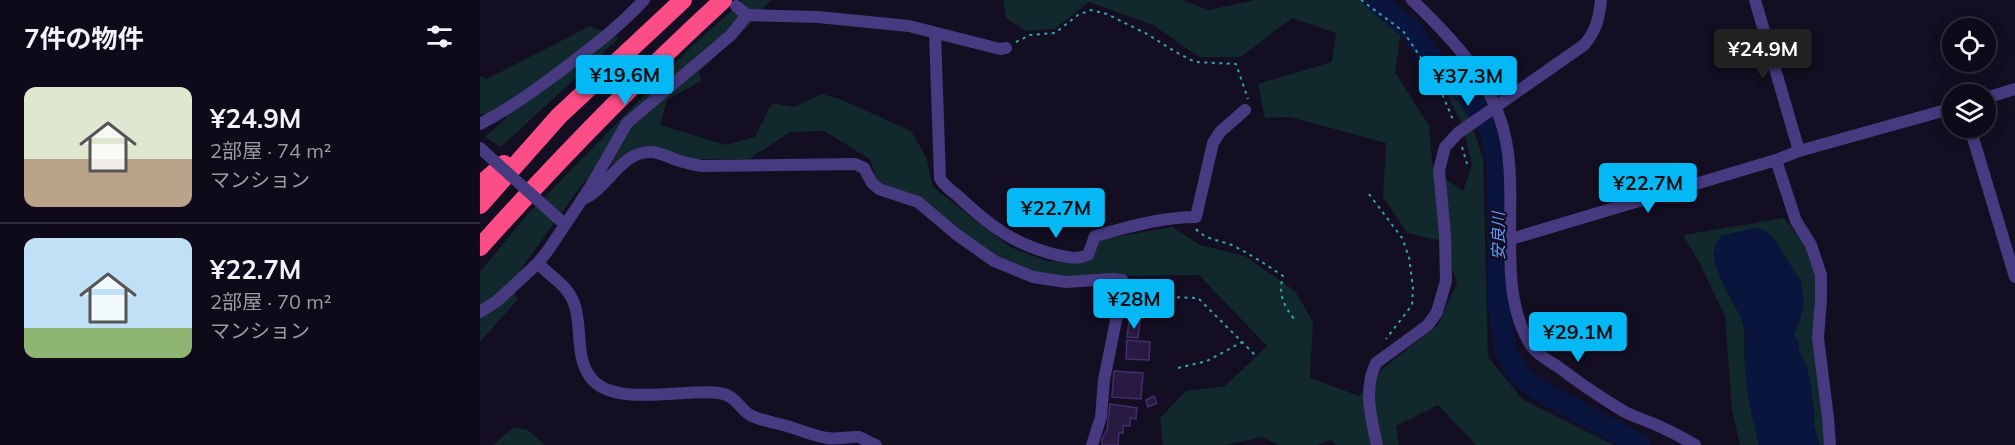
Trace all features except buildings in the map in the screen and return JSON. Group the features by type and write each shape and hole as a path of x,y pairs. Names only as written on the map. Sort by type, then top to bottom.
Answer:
{"highway":[{"path":"480,185 560,116 683,0"},
{"path":"480,247 662,56 729,3"},
{"path":"480,205 560,116"}],"street":[{"path":"480,124 525,97 582,55 622,24 644,0"},
{"path":"1412,0 1447,34 1465,57 1482,81 1495,107 1506,141 1510,177 1512,239 1510,269 1515,302 1524,332 1533,349 1626,412 1666,429 1695,445"},
{"path":"1377,445 1369,406 1368,390 1372,371 1376,363 1428,325 1437,312 1446,281 1445,235 1439,170 1445,147 1458,133 1584,45 1593,33 1600,12 1601,0"},
{"path":"1755,0 1799,151"},
{"path":"729,3 747,15 818,17 909,26 1000,49 1006,48"},
{"path":"480,312 497,301 538,263 563,224 583,199 627,123 731,35 747,15"},
{"path":"935,33 940,178 943,185 982,218 1033,249 1077,260 1088,255 1095,236 1138,225 1196,217 1213,143 1220,132 1245,110"},
{"path":"1996,95 2015,89"},
{"path":"1512,239 1776,160 1799,151 1942,111"},
{"path":"1973,138 2015,277"},
{"path":"480,148 563,224"},
{"path":"583,199 593,195 601,184 622,165 642,153 651,152 702,166 855,164 864,168 872,183 879,189 918,202 956,234 994,261 1033,277 1066,282 1122,280 1121,296 1104,380 1101,417 1092,445"},
{"path":"1776,160 1796,221 1811,244 1821,275 1818,338 1830,445"},
{"path":"538,263 546,273 557,278 568,290 575,303 580,348 585,366 591,378 600,386 614,392 642,394 722,393 739,403 750,415 828,439 859,438 876,445"}],"path":[{"path":"1362,0 1403,32 1437,82 1458,133 1467,165"},
{"path":"1006,48 1023,37 1055,33 1078,15 1091,10 1107,14 1195,62 1236,64 1250,103 1245,110"},
{"path":"1369,194 1402,238 1409,257 1413,288 1412,305 1377,352 1376,363"},
{"path":"1196,217 1196,231 1206,238 1231,245 1257,258 1283,276 1281,294 1283,304 1294,319"},
{"path":"1121,296 1198,298 1255,355"},
{"path":"1178,368 1207,361 1242,342"}],"green space":[{"path":"743,0 772,0 761,10 755,20 699,72 701,81 667,100 660,125 726,145 755,137 772,103 794,107 822,94 840,99 911,131 926,157 933,187 1010,247 1047,261 1084,263 1094,256 1098,240 1172,227 1200,245 1245,256 1295,291 1313,322 1310,378 1359,396 1382,369 1438,325 1457,283 1442,241 1407,233 1383,196 1386,143 1290,117 1265,118 1258,84 1332,62 1336,33 1292,18 1241,57 1199,57 1153,25 1089,2 1055,29 1026,31 1006,18 1003,0 1183,0 1208,10 1256,0 1358,0 1401,32 1395,72 1429,126 1433,170 1463,191 1472,165 1463,126 1443,87 1467,109 1483,158 1488,357 1523,400 1614,445 1476,445 1438,405 1396,426 1399,445 1336,445 1331,440 1317,445 1278,445 1262,437 1225,445 1163,445 1160,418 1186,391 1225,386 1267,346 1199,275 1063,277 1032,272 996,257 916,195 877,182 870,159 824,131 790,132 749,159 695,159 635,150 584,182 513,280 517,300 480,342 480,272 526,216 692,46"},
{"path":"590,26 619,38 501,147 485,137 507,117 480,114 480,76 487,79"},
{"path":"1784,218 1809,250 1816,283 1812,341 1824,391 1822,416 1826,445 1820,445 1814,426 1814,409 1806,365 1799,351 1799,340 1795,338 1800,320 1801,282 1787,261 1755,228 1721,236 1715,247 1714,257 1726,290 1744,327 1745,368 1759,445 1740,445 1732,410 1725,316 1683,235"},
{"path":"514,427 528,430 545,445 493,445"}],"water":[{"path":"1755,228 1773,237 1801,282 1804,303 1795,338 1799,340 1799,351 1811,384 1814,426 1820,445 1759,445 1747,387 1743,323 1718,272 1714,254 1721,236"}],"waterway":[{"name":"安良川","path":"1375,0 1410,29 1435,64 1457,81 1491,130 1498,168 1499,307 1506,353 1520,376 1542,392 1640,445"}]}
